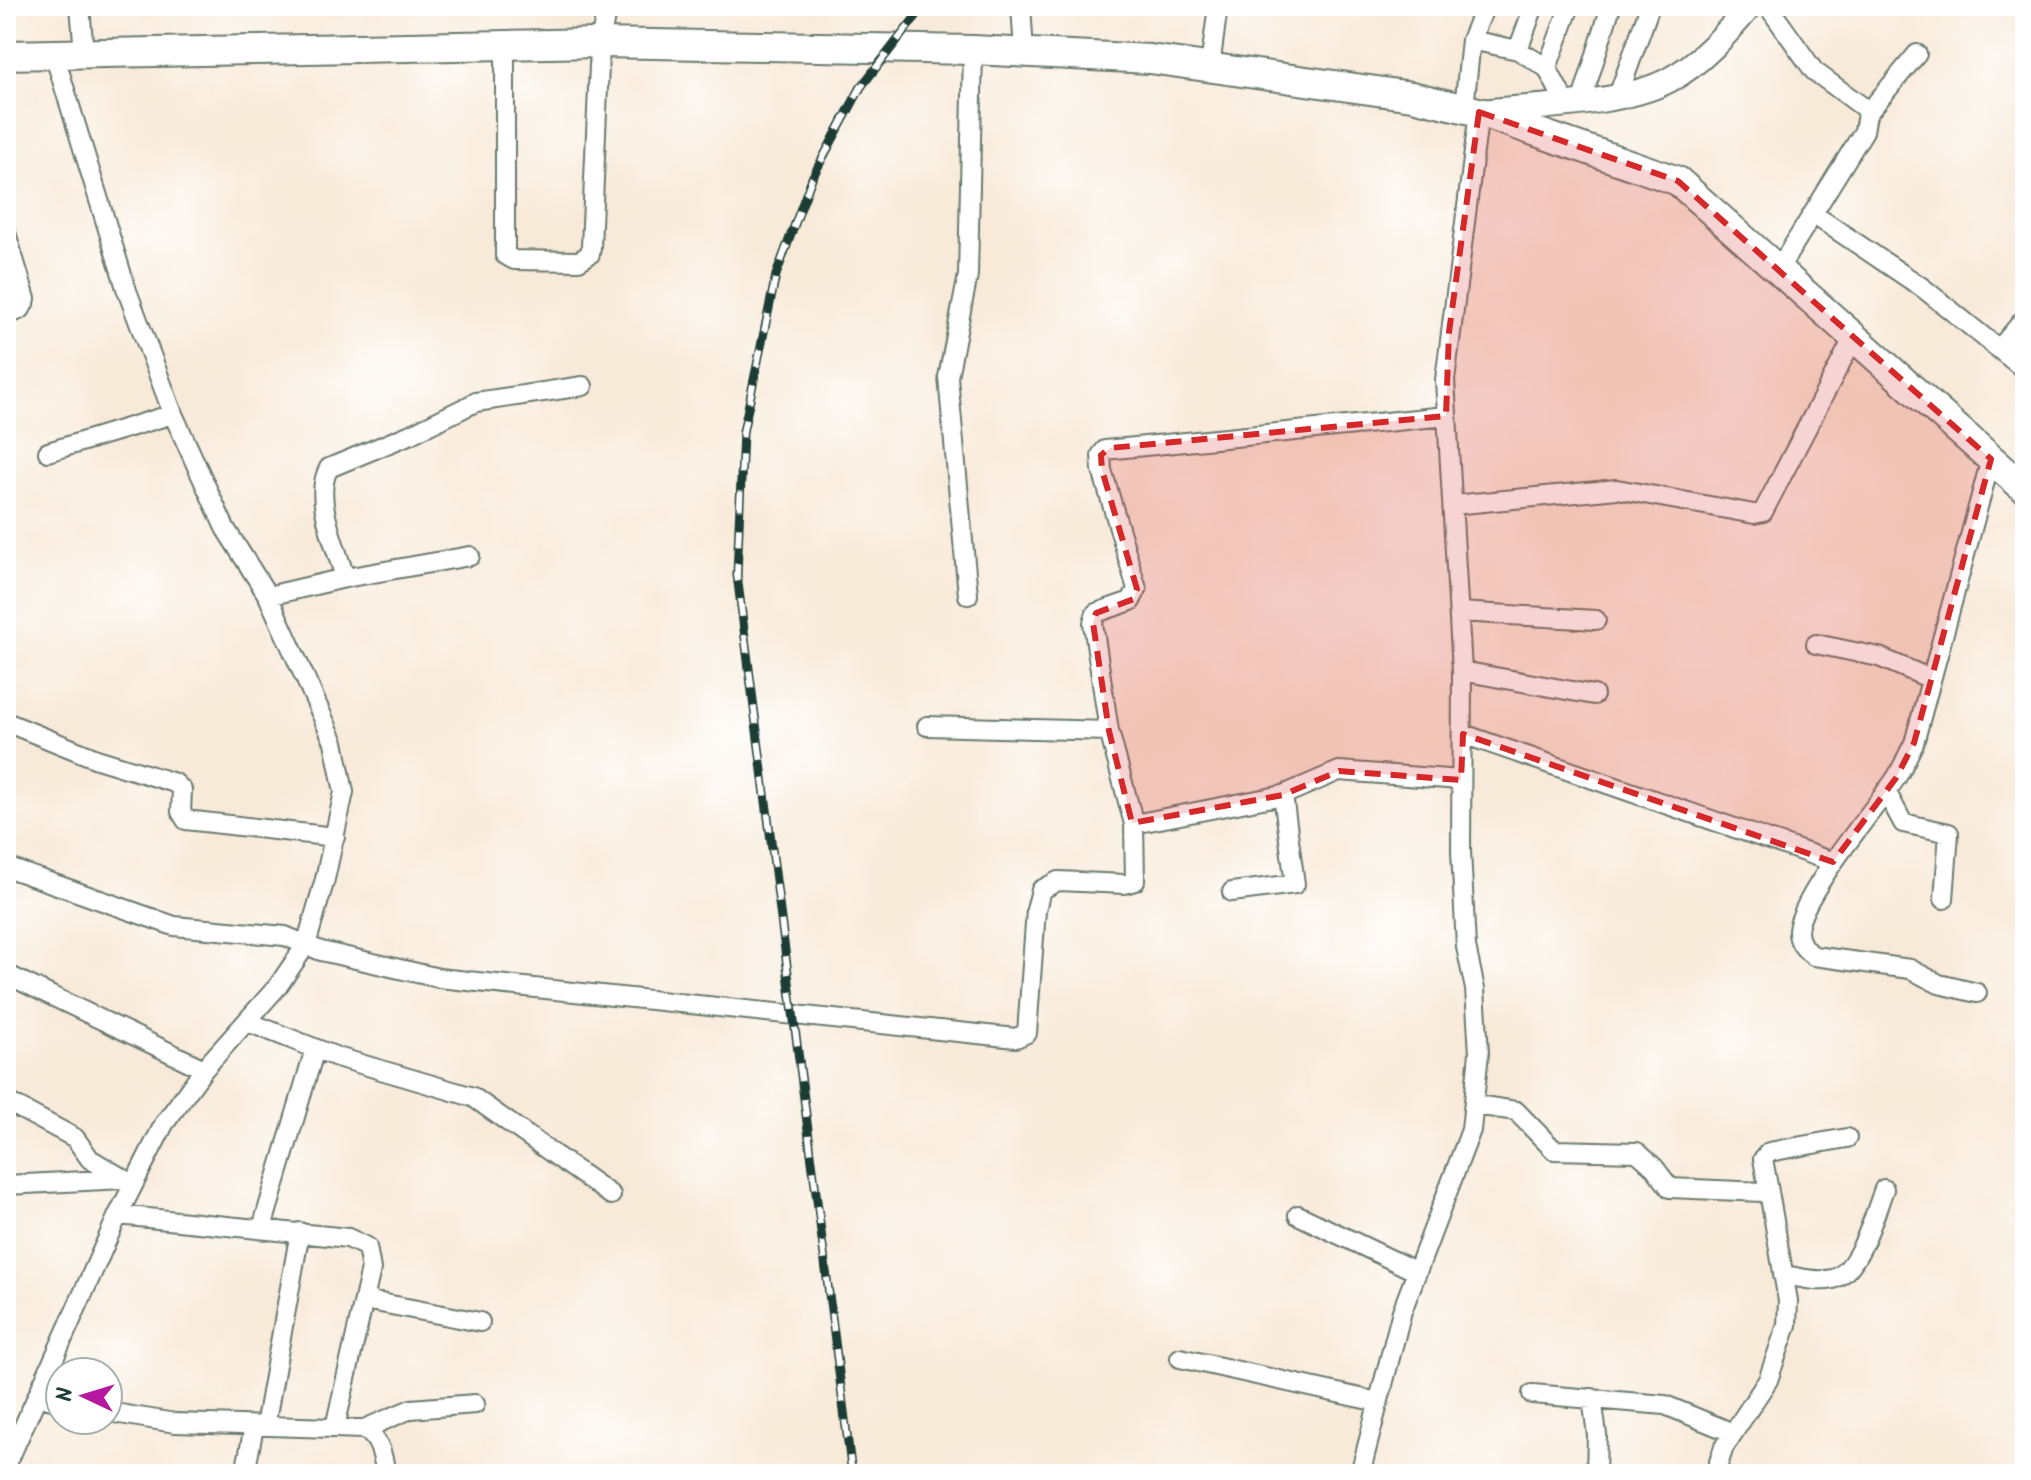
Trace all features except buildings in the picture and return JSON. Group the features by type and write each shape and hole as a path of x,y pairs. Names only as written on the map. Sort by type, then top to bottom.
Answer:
{"main road":[{"path":"7,51 54,54 600,43 973,50 1210,67 1412,96 1471,110 1678,181 2025,489"}],"street":[{"path":"80,6 84,53"},
{"path":"505,45 505,255 514,260 579,261 590,254 591,247 600,43 607,6"},
{"path":"1021,6 1024,52"},
{"path":"1210,67 1218,6"},
{"path":"1360,1474 1415,1271 1471,1130 1476,1105 1478,1041 1475,989 1466,951 1461,780 1462,671 1446,416 1449,332 1471,110 1471,40 1485,6"},
{"path":"1518,50 1534,6"},
{"path":"1547,68 1570,6"},
{"path":"1574,101 1611,6"},
{"path":"1618,96 1650,6"},
{"path":"1471,110 1618,96 1667,81 1688,68 1750,6"},
{"path":"1768,6 1814,71 1863,107 1867,114 1864,131 1778,270"},
{"path":"1471,40 1518,50 1547,68 1574,101"},
{"path":"968,595 948,377 968,275 973,50"},
{"path":"7,1463 118,1215 128,1181 204,1069 248,1022 306,945 344,792 340,763 268,596 225,528 173,414 126,288 54,54"},
{"path":"1867,114 1869,116 1917,54"},
{"path":"1813,214 1923,288 2025,370"},
{"path":"6,233 26,299 21,309 6,316"},
{"path":"2000,348 2025,318"},
{"path":"1453,505 1617,489 1754,514 1763,512 1854,337"},
{"path":"345,578 325,503 324,487 329,468 411,434 476,402 583,386"},
{"path":"48,452 173,414"},
{"path":"6,867 174,926 285,936 306,945 439,978 1020,1038 1027,1033 1036,910 1041,890 1058,881 1125,884 1135,881 1134,824 1109,731 1094,617 1099,611 1131,601 1137,583 1102,470 1103,451 1446,416"},
{"path":"1977,993 1939,984 1910,969 1814,956 1805,950 1799,940 1799,924 1833,862 1886,791 1914,743 1991,459"},
{"path":"268,596 345,578 470,556"},
{"path":"1459,612 1596,620"},
{"path":"1816,644 1879,657 1931,679"},
{"path":"1462,671 1594,695"},
{"path":"6,722 97,759 175,783 182,790 181,812 186,820 335,837"},
{"path":"927,726 1109,731"},
{"path":"1463,734 1833,862"},
{"path":"1134,824 1283,795 1339,771 1461,780"},
{"path":"1886,791 1900,821 1945,831 1951,836 1944,899"},
{"path":"1232,892 1295,884 1283,795"},
{"path":"6,974 204,1069"},
{"path":"248,1022 315,1049 473,1097 611,1195"},
{"path":"262,1228 315,1049"},
{"path":"6,1101 75,1138 90,1159 128,1181"},
{"path":"1476,1105 1516,1111 1554,1150 1637,1152 1670,1188 1754,1193 1763,1192 1768,1186"},
{"path":"1715,1474 1733,1433 1768,1380 1781,1349 1788,1313 1768,1186 1762,1166 1769,1152 1847,1138"},
{"path":"6,1185 128,1181"},
{"path":"1783,1275 1817,1280 1841,1276 1857,1257 1884,1189"},
{"path":"118,1215 358,1239 367,1247 372,1259 365,1300 335,1427"},
{"path":"1298,1215 1415,1271"},
{"path":"245,1474 259,1426 300,1232"},
{"path":"365,1300 480,1322"},
{"path":"1180,1358 1378,1402"},
{"path":"1532,1394 1665,1405 1733,1433"},
{"path":"37,1396 44,1398"},
{"path":"1592,1398 1597,1435 1596,1474"},
{"path":"124,1415 175,1423 364,1429 411,1409 475,1404"},
{"path":"364,1429 372,1434 380,1448 386,1474"}],"highlighted area":[{"path":"1479,112 1678,181 1991,459 1914,743 1896,778 1833,862 1463,734 1461,780 1339,771 1283,795 1132,823 1109,731 1093,623 1096,613 1134,599 1137,589 1102,470 1101,455 1110,448 1446,416 1449,332"}],"railway":[{"path":"852,1474 737,575 743,432 776,275 812,178 861,87 924,6"}]}
